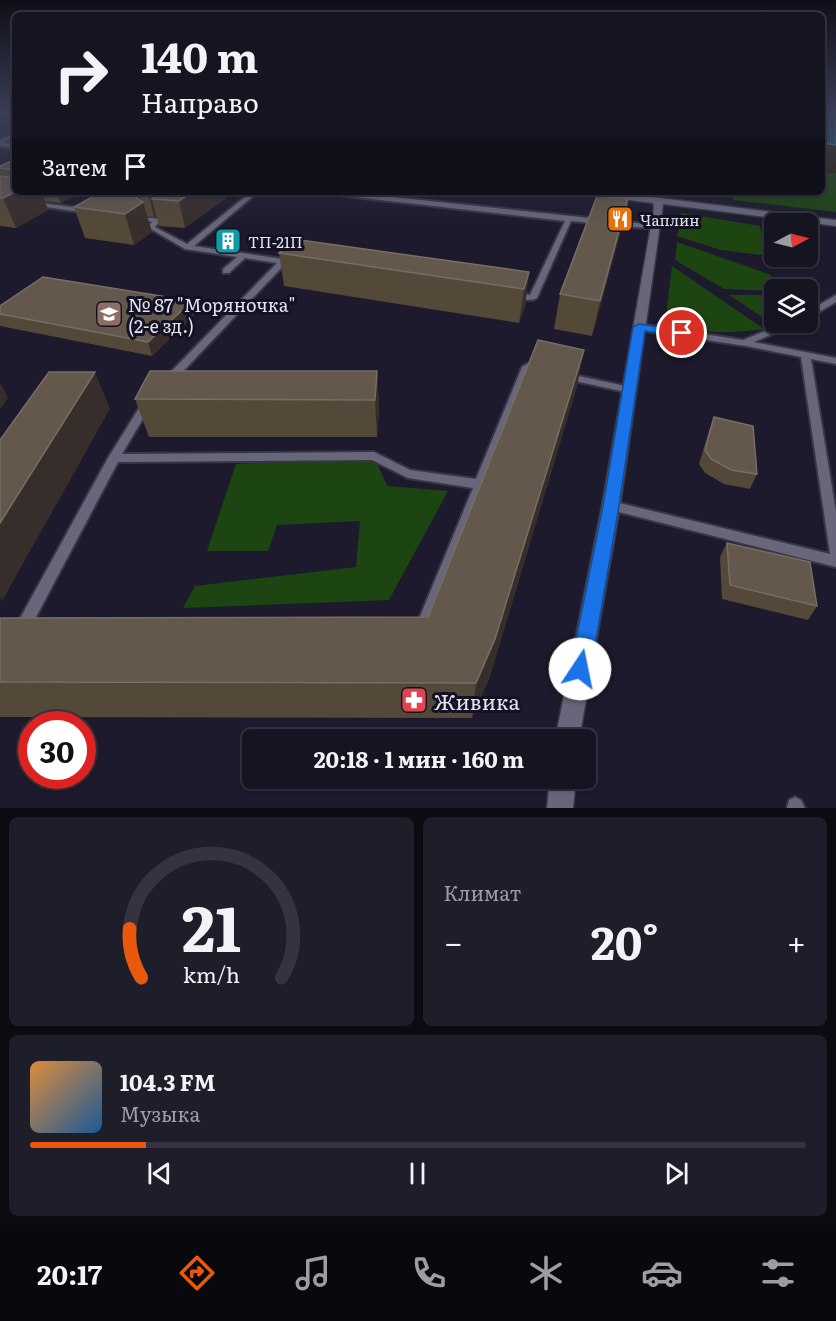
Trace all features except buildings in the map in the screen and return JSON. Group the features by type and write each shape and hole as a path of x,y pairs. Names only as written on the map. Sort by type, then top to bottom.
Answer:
{"street":[{"path":"610,195 836,223"},
{"path":"569,729 611,506 659,208 658,202"},
{"path":"560,808 562,789"}],"lane":[{"path":"188,247 251,195"},
{"path":"355,195 655,227"},
{"path":"22,202 100,213"},
{"path":"164,215 151,227 188,247 306,265"},
{"path":"122,216 156,221"},
{"path":"510,294 533,298 569,219"},
{"path":"226,271 244,255"},
{"path":"161,388 283,261"},
{"path":"818,309 836,298"},
{"path":"639,327 746,342 836,361"},
{"path":"746,342 768,333"},
{"path":"805,354 833,521 836,553"},
{"path":"407,638 418,638 527,367 630,390"},
{"path":"13,645 114,458 145,405 153,396"},
{"path":"114,458 374,456 408,474 479,484"},
{"path":"611,506 836,561"}],"green space":[{"path":"825,172 836,173 836,212 734,200 730,195 825,195"},
{"path":"681,213 760,226 764,241 764,255 721,250 677,236"},
{"path":"677,242 771,275 772,279 764,279 764,291 724,289 675,260"},
{"path":"672,266 764,329 713,332 688,327 666,316"},
{"path":"729,295 764,295 764,318"},
{"path":"374,456 387,486 448,491 389,600 183,608 195,586 356,567 360,521 277,525 268,551 207,551 236,464"}],"sand":[{"path":"825,151 836,151 836,173 825,172"}],"place":[{"name":"Чаплин","path":"620,219"},
{"name":"ТП-21П","path":"228,241"},
{"name":"№ 87 \"Моряночка\" (2-е зд.)","path":"109,314"},
{"name":"Живика","path":"414,700"}],"route":[{"path":"580,669 611,506 639,327 682,333"}]}
